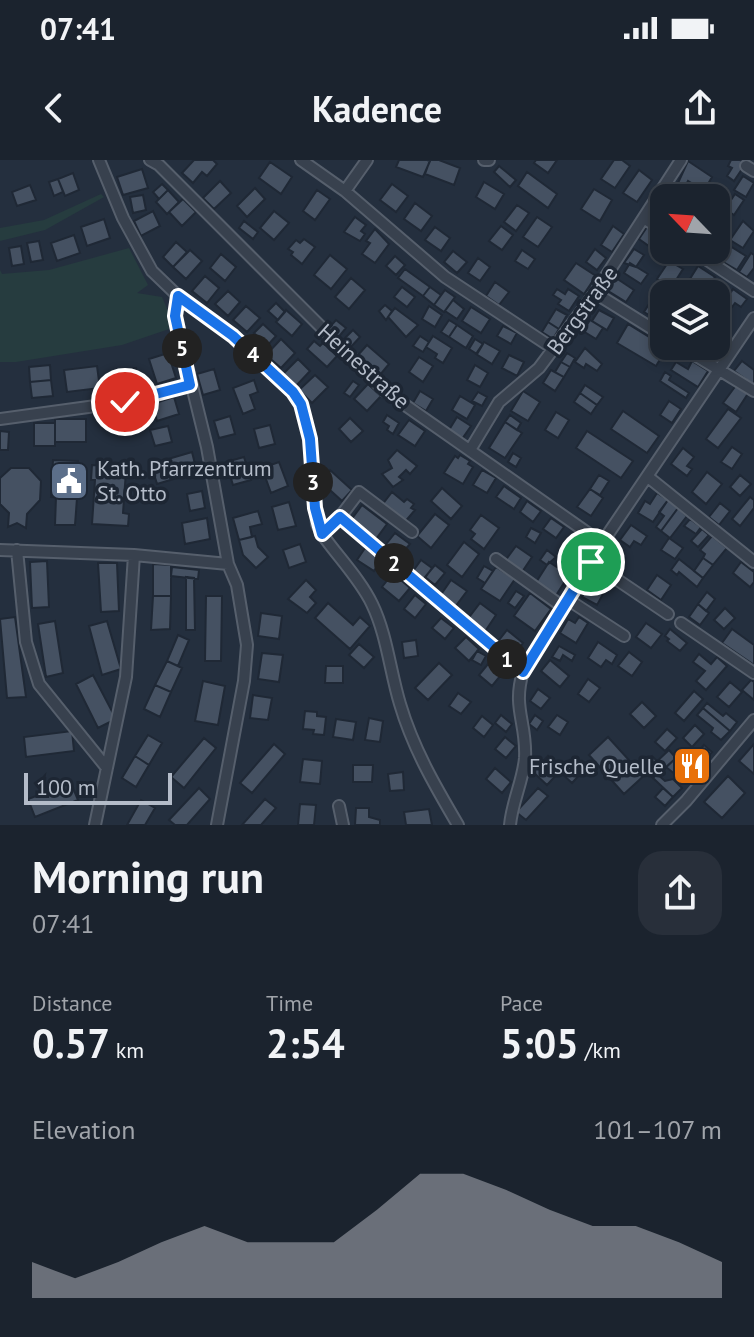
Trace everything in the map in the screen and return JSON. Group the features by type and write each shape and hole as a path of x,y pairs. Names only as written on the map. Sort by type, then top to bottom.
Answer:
{"street":[{"path":"99,160 123,218 152,271 178,296 233,336 293,392 301,404 310,439 315,508 322,534 370,600 382,626 400,705 411,735 422,762 458,825"},
{"name":"Heinestraße","path":"150,160 159,165 385,391 602,543"},
{"path":"301,160 345,191 445,277 554,349"},
{"path":"345,191 367,160"},
{"name":"Bergstraße","path":"470,450 499,402 539,368 595,293 681,160"},
{"path":"645,219 650,222"},
{"path":"713,264 754,291"},
{"path":"595,293 650,327"},
{"path":"178,296 175,316 207,447 228,564 237,585 247,645 244,681 217,825"},
{"path":"510,825 511,806 525,760 517,693 523,672 602,543 754,318"},
{"path":"703,360 754,391"},
{"path":"0,419 125,402 190,385"},
{"path":"648,477 754,562"},
{"path":"322,534 359,492 412,532"},
{"path":"340,517 523,672"},
{"path":"0,550 134,555 228,564"},
{"path":"17,550 26,642 39,684 107,768"},
{"path":"95,825 126,677 134,555"},
{"path":"496,559 624,636"},
{"path":"591,562 668,614"},
{"path":"681,623 754,673"},
{"path":"662,825 754,720"},
{"path":"339,806 343,825"}],"green space":[{"path":"101,194 104,197 45,230 0,241 0,228 44,220"},
{"path":"129,248 148,285 137,293 162,297 168,311 169,329 122,345 0,362 0,270 2,274 49,270"}],"building":[{"path":"194,160 213,160 217,164 207,176 202,172 193,183 182,173"},
{"path":"399,160 430,161 423,177 396,167"},
{"path":"430,160 460,168 454,185 425,174"},
{"path":"536,160 557,160 548,173 534,163"},
{"path":"614,160 622,160 630,166 615,188 601,179"},
{"path":"731,160 746,163 734,181 727,176 732,168 728,166"},
{"path":"688,161 712,177 708,184 678,183"},
{"path":"270,162 292,177 281,194 259,178"},
{"path":"499,166 516,180 510,187 494,172"},
{"path":"142,169 148,188 123,195 117,177"},
{"path":"639,170 652,180 637,202 623,193"},
{"path":"527,172 557,194 548,208 518,186"},
{"path":"73,173 79,190 65,196 58,179"},
{"path":"743,176 754,183 746,197 734,190"},
{"path":"58,179 63,192 54,196 49,182"},
{"path":"220,181 231,193 214,209 203,198"},
{"path":"484,182 504,194 495,209 476,197"},
{"path":"162,184 168,190 159,199 153,192"},
{"path":"392,184 408,196 396,212 380,200"},
{"path":"30,185 36,200 17,206 12,192"},
{"path":"255,188 265,199 247,217 237,206"},
{"path":"594,189 612,200 600,221 581,209"},
{"path":"168,190 179,202 167,214 156,202"},
{"path":"317,190 330,199 315,220 303,211"},
{"path":"735,194 744,200 734,215 730,212 730,202"},
{"path":"143,195 146,210 133,213 130,197"},
{"path":"183,199 196,212 182,226 169,212"},
{"path":"415,203 432,216 421,231 404,219"},
{"path":"517,205 529,213 516,231 504,222"},
{"path":"153,211 160,226 141,236 134,221"},
{"path":"274,211 289,223 274,240 260,228"},
{"path":"355,217 366,225 361,231 365,234 360,241 344,232"},
{"path":"537,217 552,227 538,247 523,237"},
{"path":"104,219 110,238 87,246 81,227"},
{"path":"244,221 258,232 253,239 239,228"},
{"path":"743,221 754,231 743,248 730,240"},
{"path":"501,226 513,235 502,250 489,241"},
{"path":"613,226 624,234 612,252 601,245"},
{"path":"435,227 450,238 441,251 425,240"},
{"path":"647,227 650,229 650,247 639,239"},
{"path":"375,229 389,244 375,263 362,254 370,243 366,241"},
{"path":"74,235 80,253 57,261 51,243"},
{"path":"304,239 315,247 302,264 288,249 296,240 300,243"},
{"path":"39,241 43,260 31,262 27,243"},
{"path":"176,242 187,252 173,267 163,257"},
{"path":"21,246 24,264 12,266 9,248"},
{"path":"730,246 746,256 737,270 727,264 730,264"},
{"path":"595,249 606,258 597,270 586,262"},
{"path":"634,249 644,255 636,267 624,263"},
{"path":"190,250 202,261 186,279 173,267"},
{"path":"522,250 535,259 528,269 515,261"},
{"path":"453,251 467,262 457,273 444,262"},
{"path":"751,253 754,255 754,268 747,277 739,272"},
{"path":"221,254 236,267 225,281 210,268"},
{"path":"330,255 347,269 331,289 314,275"},
{"path":"395,256 405,265 396,275 386,266"},
{"path":"478,258 490,267 480,281 468,273"},
{"path":"576,263 596,276 584,294 564,280"},
{"path":"630,263 648,274 641,284 624,273"},
{"path":"667,264 683,269 676,280 657,279"},
{"path":"698,266 715,277 713,280 689,280"},
{"path":"405,269 430,287 423,296 398,278"},
{"path":"205,276 219,288 207,303 192,291"},
{"path":"613,276 634,290 626,302 605,289"},
{"path":"351,278 365,290 349,309 335,297"},
{"path":"495,282 509,292 499,305 486,296"},
{"path":"402,287 415,297 407,307 394,297"},
{"path":"430,287 441,295 434,305 423,296"},
{"path":"557,289 565,294 568,289 579,296 569,311 558,304 561,300 553,295"},
{"path":"733,289 747,299 741,307 735,303 730,310"},
{"path":"445,290 455,297 444,312 434,305"},
{"path":"228,291 240,302 228,316 215,304"},
{"path":"453,300 464,309 457,319 445,311"},
{"path":"276,303 285,312 278,320 268,311"},
{"path":"385,305 392,311 386,320 379,311"},
{"path":"246,306 260,318 247,332 233,320"},
{"path":"429,306 442,315 435,327 422,319"},
{"path":"471,307 490,319 481,333 462,321"},
{"path":"395,308 418,325 406,337 388,317"},
{"path":"556,309 567,315 559,329 548,322"},
{"path":"286,310 302,324 292,336 276,322"},
{"path":"599,310 614,318 607,330 592,321"},
{"path":"336,320 346,328 337,339 327,330"},
{"path":"449,320 457,325 449,337 441,332"},
{"path":"590,320 603,328 596,339 583,331"},
{"path":"548,322 559,329 553,339 542,332"},
{"path":"263,324 276,336 267,346 264,343 260,347 253,340 257,336 254,333"},
{"path":"628,324 650,338 650,360 660,360 656,366 617,343"},
{"path":"457,325 473,336 466,348 449,337"},
{"path":"503,326 517,333 511,344 497,336"},
{"path":"353,330 360,337 350,348 342,341"},
{"path":"420,336 429,342 423,352 413,346"},
{"path":"433,336 452,348 443,363 435,358 437,354 426,347"},
{"path":"281,339 295,353 281,368 266,355"},
{"path":"475,339 483,344 477,354 469,349"},
{"path":"314,341 320,346 323,343 337,356 327,367 307,349"},
{"path":"484,342 500,351 492,364 476,354"},
{"path":"367,345 389,364 380,375 358,355"},
{"path":"585,348 602,364 597,371 575,362"},
{"path":"168,353 176,378 157,384 149,359"},
{"path":"567,353 575,358 570,367 561,362"},
{"path":"509,355 524,362 517,376 502,368"},
{"path":"419,357 433,366 423,382 409,372"},
{"path":"298,359 310,371 296,386 283,374"},
{"path":"692,361 708,371 698,387 671,370 676,362 688,369"},
{"path":"742,361 754,370 754,385 734,371"},
{"path":"561,362 570,367 564,377 555,372"},
{"path":"50,365 51,380 30,382 29,367"},
{"path":"475,365 488,373 480,387 467,380"},
{"path":"97,366 100,388 67,392 64,370"},
{"path":"136,368 139,384 122,388 119,371"},
{"path":"214,369 220,390 203,395 197,374"},
{"path":"551,370 564,377 555,391 543,383"},
{"path":"665,372 671,376 669,380 689,393 686,398 660,381"},
{"path":"315,375 328,387 312,403 299,390"},
{"path":"51,380 53,396 32,398 30,382"},
{"path":"254,380 258,392 250,395 255,409 243,414 233,388"},
{"path":"353,381 359,385 350,397 344,393"},
{"path":"368,384 381,396 367,411 354,399"},
{"path":"737,384 749,392 736,412 723,403"},
{"path":"585,385 603,397 597,405 580,393"},
{"path":"420,391 433,399 426,411 413,403"},
{"path":"523,391 540,402 528,421 511,411"},
{"path":"478,392 487,397 482,406 472,401"},
{"path":"580,393 597,405 591,414 574,402"},
{"path":"460,396 475,405 467,419 452,410"},
{"path":"174,397 179,414 157,421 152,404"},
{"path":"669,401 681,409 672,423 660,415"},
{"path":"728,409 741,418 718,448 706,439"},
{"path":"623,411 659,436 647,453 611,429"},
{"path":"556,412 569,420 558,438 545,430"},
{"path":"387,415 399,423 393,434 383,422"},
{"path":"510,415 521,423 517,430 505,422"},
{"path":"230,416 235,434 219,438 214,421"},
{"path":"457,417 471,426 462,439 449,430"},
{"path":"350,418 363,431 351,442 339,429"},
{"path":"55,419 86,419 86,442 55,442"},
{"path":"409,420 425,431 415,446 398,435"},
{"path":"505,422 522,433 505,458 489,448"},
{"path":"34,423 55,423 55,446 34,446"},
{"path":"270,425 275,444 259,448 254,429"},
{"path":"168,426 172,442 155,446 150,430"},
{"path":"0,431 9,432 8,450 0,450"},
{"path":"587,431 633,461 621,478 576,448"},
{"path":"732,447 742,454 732,469 721,462"},
{"path":"683,448 694,457 687,466 692,469 687,476 671,464"},
{"path":"397,450 417,466 410,474 406,470 399,477 403,480 393,487 382,474 392,468 388,460"},
{"path":"192,452 197,472 157,484 151,464"},
{"path":"513,453 521,458 516,467 508,462"},
{"path":"460,455 473,467 463,484 444,473 455,456 458,458"},
{"path":"244,457 251,480 233,485 226,462"},
{"path":"53,460 78,461 77,498 51,497"},
{"path":"279,462 288,486 271,493 262,468"},
{"path":"92,465 126,471 123,513 129,514 128,526 92,524 95,480 91,480"},
{"path":"11,468 29,468 41,481 40,500 27,514 26,528 17,523 8,527 9,513 0,504 0,478"},
{"path":"330,470 352,490 342,501 319,480"},
{"path":"482,470 496,478 487,493 473,485"},
{"path":"707,472 722,484 706,504 692,492"},
{"path":"599,475 609,481 600,495 590,489"},
{"path":"740,475 751,484 740,496 730,487"},
{"path":"504,486 521,498 514,509 496,497"},
{"path":"442,488 462,506 451,519 431,501"},
{"path":"590,489 603,498 591,516 577,507"},
{"path":"202,491 205,508 190,511 187,494"},
{"path":"392,492 404,502 407,499 414,504 411,508 415,510 404,523 382,505"},
{"path":"657,493 668,500 653,522 638,513 645,501 650,504"},
{"path":"56,497 77,498 75,525 55,525"},
{"path":"750,497 754,500 754,508 740,526 732,519"},
{"path":"668,500 678,508 661,531 656,527 664,516 659,512"},
{"path":"527,501 541,511 533,522 520,512"},
{"path":"289,502 296,526 278,530 272,507"},
{"path":"720,503 730,511 719,525 709,517"},
{"path":"362,505 387,524 376,539 351,520"},
{"path":"678,508 687,516 670,538 661,531"},
{"path":"258,511 262,524 250,527 252,537 239,540 233,518"},
{"path":"435,514 449,525 431,548 417,536"},
{"path":"481,515 499,528 484,549 471,539 475,534 470,530"},
{"path":"207,518 210,539 185,544 182,523"},
{"path":"551,518 564,527 556,538 543,529"},
{"path":"690,519 701,527 696,534 684,526"},
{"path":"631,525 647,536 641,545 634,541 630,547 620,540"},
{"path":"531,528 541,533 535,543 526,537"},
{"path":"702,529 709,535 698,547 691,541"},
{"path":"395,533 410,544 397,559 383,548"},
{"path":"575,534 591,545 582,559 566,548"},
{"path":"255,536 258,547 268,557 256,568 243,555 239,540"},
{"path":"712,536 727,548 713,565 703,558 705,554 700,550"},
{"path":"669,538 683,548 675,559 661,550"},
{"path":"464,542 479,554 462,577 447,565"},
{"path":"300,544 306,562 289,568 283,550"},
{"path":"516,546 532,557 522,572 505,561"},
{"path":"365,548 382,558 374,571 357,560"},
{"path":"547,550 556,557 547,565 540,560"},
{"path":"613,550 625,558 615,571 604,563"},
{"path":"703,558 713,565 703,578 694,571"},
{"path":"679,559 703,578 697,587 679,572 677,575 671,570"},
{"path":"421,560 432,568 422,582 411,574"},
{"path":"47,561 49,607 32,608 30,562"},
{"path":"549,562 569,575 555,597 535,584"},
{"path":"741,562 754,572 754,582 750,587 733,573"},
{"path":"98,563 117,563 119,611 101,612"},
{"path":"153,564 171,565 171,596 153,596"},
{"path":"435,565 445,573 435,585 425,577"},
{"path":"484,566 493,571 485,583 477,578"},
{"path":"172,567 199,570 198,579 171,576"},
{"path":"496,567 515,579 500,601 481,589"},
{"path":"393,573 410,588 399,601 382,587"},
{"path":"657,575 671,585 661,600 647,590"},
{"path":"186,577 194,578 195,630 186,630"},
{"path":"592,579 607,587 597,605 582,597"},
{"path":"306,580 316,590 310,597 316,603 307,613 288,599"},
{"path":"451,580 467,591 455,607 440,596"},
{"path":"516,591 524,596 515,608 508,603"},
{"path":"707,592 715,599 706,611 698,604"},
{"path":"530,593 551,609 535,631 514,616"},
{"path":"415,595 426,604 415,618 404,609"},
{"path":"153,596 171,596 170,629 151,630"},
{"path":"206,596 222,596 221,661 205,661"},
{"path":"328,603 353,625 360,617 370,626 350,649 315,618"},
{"path":"480,603 496,615 484,633 467,620"},
{"path":"698,604 709,613 700,625 689,617"},
{"path":"725,608 735,618 724,629 714,620"},
{"path":"261,613 282,616 279,639 258,636"},
{"path":"15,617 26,697 7,698 0,619"},
{"path":"579,617 588,623 576,643 560,633 568,619 575,623"},
{"path":"441,618 454,628 445,639 432,628"},
{"path":"55,621 63,673 46,677 38,624"},
{"path":"107,621 121,669 102,675 89,626"},
{"path":"646,623 662,634 651,648 636,637"},
{"path":"670,629 687,643 680,651 667,641 669,639 665,636"},
{"path":"732,629 754,645 754,665 722,643"},
{"path":"507,630 523,643 513,657 496,644"},
{"path":"178,635 189,640 178,666 167,661"},
{"path":"466,637 479,649 469,661 455,648"},
{"path":"416,640 418,656 404,658 402,642"},
{"path":"598,642 617,655 612,664 606,660 601,667 588,658"},
{"path":"359,644 374,657 364,668 349,655"},
{"path":"559,646 575,655 572,661 563,655 560,661 552,657"},
{"path":"477,651 486,656 481,665 472,660"},
{"path":"629,652 642,662 632,676 618,666"},
{"path":"262,653 283,655 279,682 258,679"},
{"path":"699,654 711,664 717,657 727,666 706,690 696,681 705,671 693,662"},
{"path":"550,660 569,676 560,687 541,671"},
{"path":"167,661 182,668 171,692 155,685"},
{"path":"439,663 452,675 428,700 415,688"},
{"path":"488,664 501,675 492,686 479,675"},
{"path":"326,666 343,666 343,683 325,683"},
{"path":"93,675 116,719 98,728 76,684"},
{"path":"588,679 600,688 589,702 578,694"},
{"path":"751,680 754,682 754,700 742,690"},
{"path":"203,681 225,686 218,725 195,721"},
{"path":"730,682 742,692 729,707 717,697"},
{"path":"155,685 171,692 160,717 144,709"},
{"path":"538,689 550,698 541,709 530,701"},
{"path":"694,691 703,699 684,721 675,713"},
{"path":"458,693 471,702 461,714 449,706"},
{"path":"253,695 272,698 268,720 250,718"},
{"path":"642,702 656,716 644,728 630,714"},
{"path":"707,703 723,716 726,713 737,722 730,731 703,708"},
{"path":"703,708 730,731 721,740 711,732 713,728 697,715"},
{"path":"305,711 326,717 324,735 303,729"},
{"path":"501,715 512,724 506,732 495,723"},
{"path":"535,715 543,721 537,730 529,724"},
{"path":"557,715 568,722 560,735 548,727"},
{"path":"482,716 493,725 484,737 473,728"},
{"path":"369,718 383,721 380,742 365,740"},
{"path":"336,719 356,722 353,740 333,737"},
{"path":"695,725 704,734 692,747 683,738"},
{"path":"667,729 677,738 665,751 655,742"},
{"path":"72,731 74,751 26,757 24,737"},
{"path":"148,735 162,743 149,765 135,756"},
{"path":"505,737 516,746 506,758 495,749"},
{"path":"608,737 637,769 652,756 657,761 653,765 659,772 653,778 648,772 624,794 589,755"},
{"path":"204,738 216,748 184,788 171,777"},
{"path":"274,744 285,754 252,793 240,783"},
{"path":"754,744 754,774 739,761"},
{"path":"704,745 712,752 696,770 677,758 690,749 698,752"},
{"path":"669,750 676,758 660,773 653,765"},
{"path":"135,756 149,765 136,787 122,778"},
{"path":"548,756 562,769 547,785 533,772"},
{"path":"676,758 690,770 684,776 679,772 676,775 666,767"},
{"path":"303,759 322,761 320,784 300,782"},
{"path":"570,760 583,771 572,783 560,772"},
{"path":"353,765 373,765 372,782 353,782"},
{"path":"495,768 511,782 502,793 486,779"},
{"path":"403,772 404,790 390,791 388,774"},
{"path":"657,774 665,781 673,779 682,788 673,797 653,778"},
{"path":"728,776 745,793 722,818 704,802"},
{"path":"71,783 78,800 35,817 28,799"},
{"path":"199,788 210,799 187,825 175,825 169,820"},
{"path":"538,788 548,796 526,820 516,812"},
{"path":"663,788 673,797 665,806 655,797"},
{"path":"265,799 276,808 261,825 242,825"},
{"path":"141,800 155,808 145,825 127,825"},
{"path":"300,804 316,805 314,825 298,825"},
{"path":"356,808 369,808 369,817 380,820 380,825 355,825"},
{"path":"429,809 432,825 406,825 404,812"}],"place":[{"name":"Kath. Pfarrzentrum St. Otto","path":"69,481"},
{"name":"Frische Quelle","path":"692,766"}],"route":[{"path":"125,402 190,385 175,316 178,296 233,336 293,392 301,404 310,439 317,524 322,534 340,517 523,672 591,562"}]}
